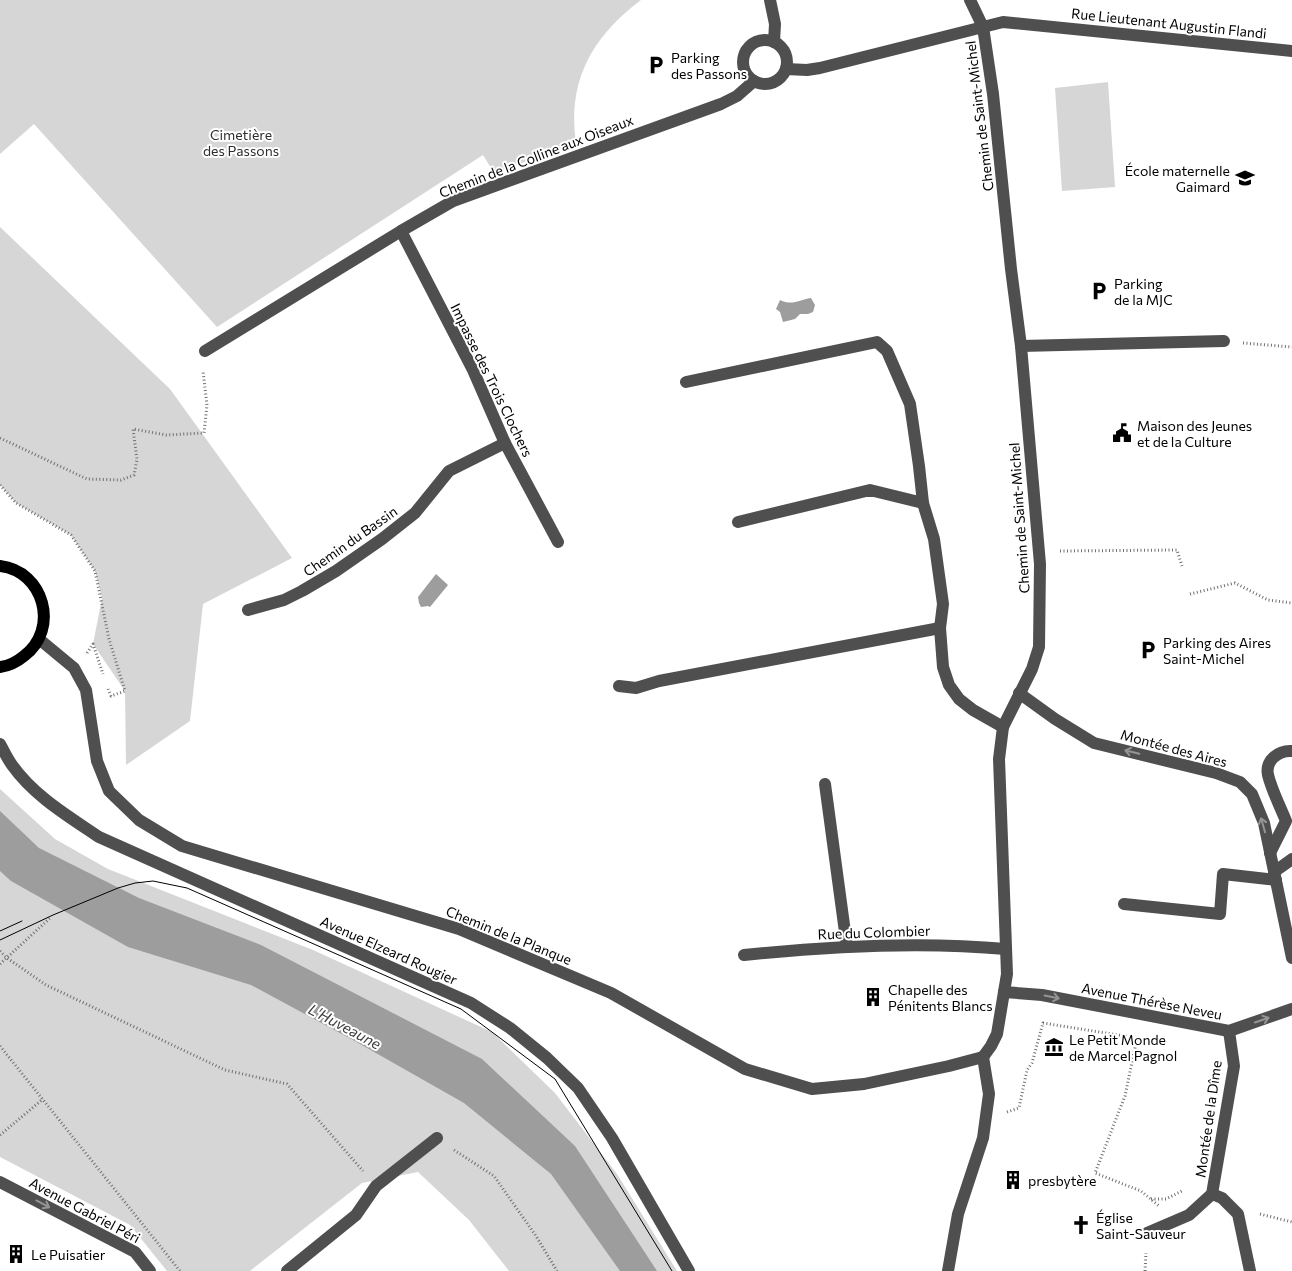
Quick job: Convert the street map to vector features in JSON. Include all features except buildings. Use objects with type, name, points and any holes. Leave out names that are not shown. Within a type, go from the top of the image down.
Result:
[{"type":"main road","points":[[0,566],[8,567],[24,575],[36,588],[43,604],[44,622],[39,639],[30,652],[18,661],[0,667]]},
{"type":"street","points":[[770,0],[775,24],[774,42]]},
{"type":"street","name":"Chemin de Saint-Michel","points":[[970,0],[983,27],[993,94],[1021,346],[1040,564],[1039,647],[1032,669],[1003,727],[999,759],[1007,974],[997,1034],[992,1046],[983,1057]]},
{"type":"street","name":"Rue Lieutenant Augustin Flandi","points":[[983,27],[1004,22],[1292,51]]},
{"type":"street","points":[[786,69],[807,70],[820,68],[983,27]]},
{"type":"street","points":[[762,40],[774,42],[782,48],[785,54],[787,61],[786,69],[783,75],[771,83],[764,84],[754,81],[746,73],[743,66],[745,52],[755,42],[762,40]]},
{"type":"street","name":"Chemin de la Colline aux Oiseaux","points":[[205,351],[452,201],[721,104],[737,96],[754,81]]},
{"type":"street","name":"Impasse des Trois Clochers","points":[[401,231],[472,370],[505,443],[558,542]]},
{"type":"street","points":[[686,382],[877,342],[887,351],[910,404],[923,503],[934,539],[943,604],[940,628],[943,667],[949,685],[958,699],[1003,727]]},
{"type":"street","points":[[1021,346],[1224,342]]},
{"type":"street","name":"Chemin du Bassin","points":[[248,610],[284,600],[336,571],[416,513],[449,471],[505,443]]},
{"type":"street","points":[[738,522],[870,490],[923,503]]},
{"type":"street","points":[[619,686],[636,688],[668,679],[940,628]]},
{"type":"street","name":"Chemin de la Planque","points":[[39,639],[74,668],[86,690],[97,761],[109,791],[139,820],[182,846],[459,929],[611,992],[745,1069],[812,1089],[864,1084],[983,1057]]},
{"type":"street","name":"Montée des Aires","points":[[1019,694],[1094,743],[1216,773],[1240,782],[1252,794],[1264,823],[1292,958]]},
{"type":"street","name":"Avenue Elzeard Rougier","points":[[0,744],[12,765],[33,789],[64,814],[99,837],[471,1003],[510,1028],[547,1058],[578,1088],[612,1138],[689,1271]]},
{"type":"street","points":[[1270,853],[1286,821],[1268,774],[1269,762],[1276,754],[1286,750],[1292,751]]},
{"type":"street","points":[[825,784],[847,947]]},
{"type":"street","points":[[1124,904],[1220,914],[1223,874],[1275,876],[1292,859]]},
{"type":"street","name":"Rue du Colombier","points":[[744,955],[847,947],[942,945],[1006,949]]},
{"type":"street","name":"Avenue Thérèse Neveu","points":[[1004,992],[1042,995],[1229,1031],[1292,1009]]},
{"type":"street","name":"Montée de la Dîme","points":[[1147,1233],[1189,1215],[1212,1194],[1234,1066],[1229,1031]]},
{"type":"street","points":[[948,1271],[958,1214],[983,1138],[989,1094],[983,1057]]},
{"type":"street","points":[[287,1271],[356,1215],[376,1186],[437,1138]]},
{"type":"street","name":"Avenue Gabriel Péri","points":[[0,1182],[134,1252],[150,1271]]},
{"type":"street","points":[[1212,1194],[1222,1198],[1238,1214],[1250,1271]]},
{"type":"path","points":[[1224,342],[1292,347]]},
{"type":"path","points":[[0,438],[87,479],[121,480],[134,475],[137,460],[133,429],[166,435],[204,433],[207,405],[203,375],[205,351]]},
{"type":"path","points":[[0,485],[16,503],[71,535],[95,571],[109,639],[125,691],[111,696],[108,687]]},
{"type":"path","points":[[1040,564],[1062,550],[1177,550],[1182,566]]},
{"type":"path","points":[[1190,594],[1235,584],[1268,600],[1292,603]]},
{"type":"path","points":[[74,668],[92,644],[105,679]]},
{"type":"path","points":[[0,964],[50,918]]},
{"type":"path","points":[[0,951],[46,985],[224,1070],[287,1084],[376,1186]]},
{"type":"path","points":[[986,1118],[1019,1108],[1027,1070],[1032,1063],[1043,1023],[1138,1038],[1125,1096],[1095,1173],[1140,1191],[1177,1220]]},
{"type":"path","points":[[0,1046],[180,1271]]},
{"type":"path","points":[[0,1135],[43,1099]]},
{"type":"path","points":[[437,1138],[494,1176],[536,1236],[557,1271]]},
{"type":"path","points":[[1150,1199],[1166,1199],[1188,1187]]},
{"type":"path","points":[[1232,1208],[1292,1222]]},
{"type":"green space","name":"Cimetière des Passons","points":[[0,0],[641,0],[609,29],[587,62],[575,100],[576,143],[494,173],[483,155],[217,327],[34,124],[0,154]]},
{"type":"green space","points":[[1108,82],[1115,187],[1062,191],[1055,88]]},
{"type":"green space","points":[[0,227],[170,389],[292,558],[203,604],[190,721],[126,765],[125,691],[93,644],[102,598],[95,571],[71,535],[16,503],[0,485]]},
{"type":"green space","points":[[0,789],[55,839],[108,869],[313,950],[492,1032],[555,1093],[617,1174],[677,1271],[509,1271],[469,1220],[418,1172],[362,1183],[250,1271],[167,1271],[130,1225],[0,1157]]},
{"type":"water","points":[[811,298],[815,305],[813,312],[800,314],[795,319],[783,322],[780,312],[776,309],[780,300],[792,303]]},
{"type":"water","points":[[436,574],[448,585],[430,607],[421,607],[418,597]]},
{"type":"water","name":"L'Huveaune","points":[[0,811],[39,848],[139,898],[261,945],[482,1059],[575,1146],[657,1271],[620,1271],[551,1174],[464,1103],[251,985],[128,947],[11,881],[0,871]]},
{"type":"tram line","points":[[0,940],[53,915],[118,888],[135,883],[153,881],[187,888],[461,1009],[555,1079],[672,1271]]},
{"type":"tram line","points":[[0,931],[22,921]]},
{"type":"place","name":"Parking des Passons","points":[[656,65]]},
{"type":"place","name":"École maternelle Gaimard","points":[[1245,178]]},
{"type":"place","name":"Parking de la MJC","points":[[1099,291]]},
{"type":"place","name":"Maison des Jeunes et de la Culture","points":[[1122,433]]},
{"type":"place","name":"Parking des Aires Saint-Michel","points":[[1148,650]]},
{"type":"place","name":"Chapelle des Pénitents Blancs","points":[[873,997]]},
{"type":"place","name":"Le Petit Monde de Marcel Pagnol","points":[[1054,1047]]},
{"type":"place","name":"presbytère","points":[[1013,1180]]},
{"type":"place","name":"Église Saint-Sauveur","points":[[1081,1225]]},
{"type":"place","name":"Le Puisatier","points":[[16,1254]]}]
